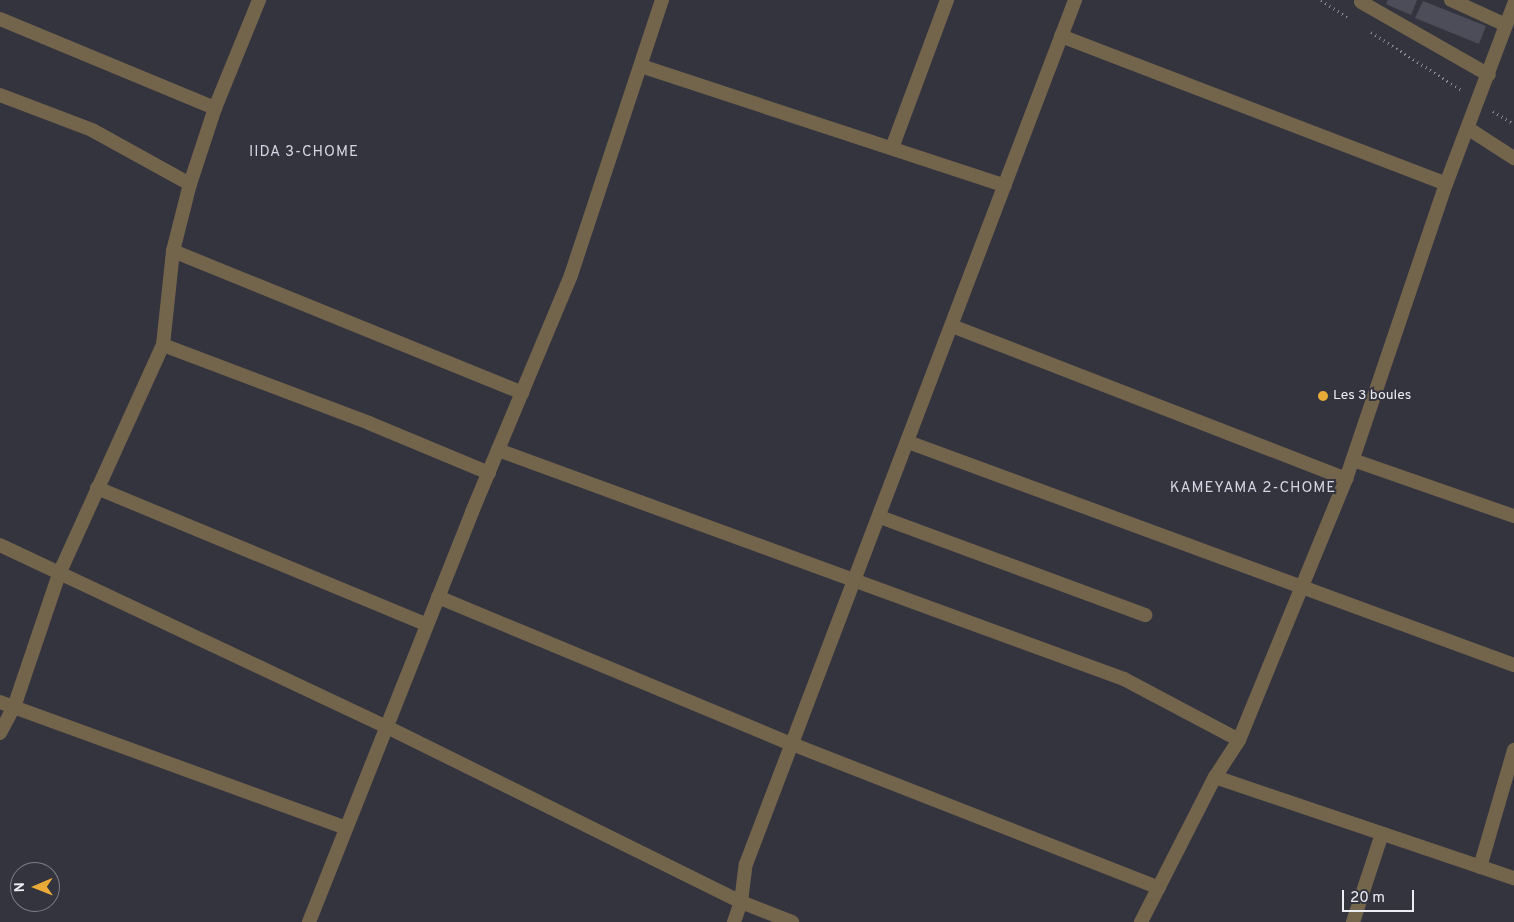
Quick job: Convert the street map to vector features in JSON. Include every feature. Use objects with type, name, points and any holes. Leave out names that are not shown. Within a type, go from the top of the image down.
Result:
[{"type":"street","points":[[0,733],[14,707],[59,574],[163,345],[173,251],[190,184],[215,108],[259,0]]},
{"type":"street","points":[[309,922],[388,728],[438,597],[572,275],[662,0]]},
{"type":"street","points":[[892,148],[948,0]]},
{"type":"street","points":[[734,922],[741,902],[746,864],[880,517],[1075,0]]},
{"type":"street","points":[[1451,0],[1506,25]]},
{"type":"street","points":[[1361,2],[1489,75]]},
{"type":"street","points":[[1145,921],[1158,888],[1215,777],[1240,740],[1346,479],[1446,184],[1480,102],[1514,4]]},
{"type":"street","points":[[0,19],[215,108]]},
{"type":"street","points":[[1061,36],[1446,184]]},
{"type":"street","points":[[641,66],[1005,186]]},
{"type":"street","points":[[0,95],[92,130],[190,184]]},
{"type":"street","points":[[1469,129],[1514,158]]},
{"type":"street","points":[[173,251],[522,393]]},
{"type":"street","points":[[952,326],[1346,479]]},
{"type":"street","points":[[163,345],[368,423],[489,473]]},
{"type":"street","points":[[908,442],[1514,665]]},
{"type":"street","points":[[498,450],[1124,679],[1240,740]]},
{"type":"street","points":[[1353,460],[1514,516]]},
{"type":"street","points":[[97,488],[427,625]]},
{"type":"street","points":[[880,517],[1144,615]]},
{"type":"street","points":[[0,545],[388,728],[741,902],[792,922]]},
{"type":"street","points":[[438,597],[792,744],[1158,888]]},
{"type":"street","points":[[0,702],[346,828]]},
{"type":"street","points":[[1480,867],[1514,750]]},
{"type":"street","points":[[1215,777],[1514,878]]},
{"type":"street","points":[[1353,922],[1382,834]]},
{"type":"path","points":[[1321,0],[1355,22]]},
{"type":"path","points":[[1363,27],[1514,124]]},
{"type":"building","points":[[1388,0],[1417,0],[1411,15],[1386,4]]},
{"type":"building","points":[[1423,1],[1486,26],[1479,44],[1415,18]]},
{"type":"place","name":"Les 3 boules","points":[[1323,396]]},
{"type":"district","name":"IIDA 3-CHOME","points":[[304,153]]},
{"type":"district","name":"KAMEYAMA 2-CHOME","points":[[1253,489]]}]
